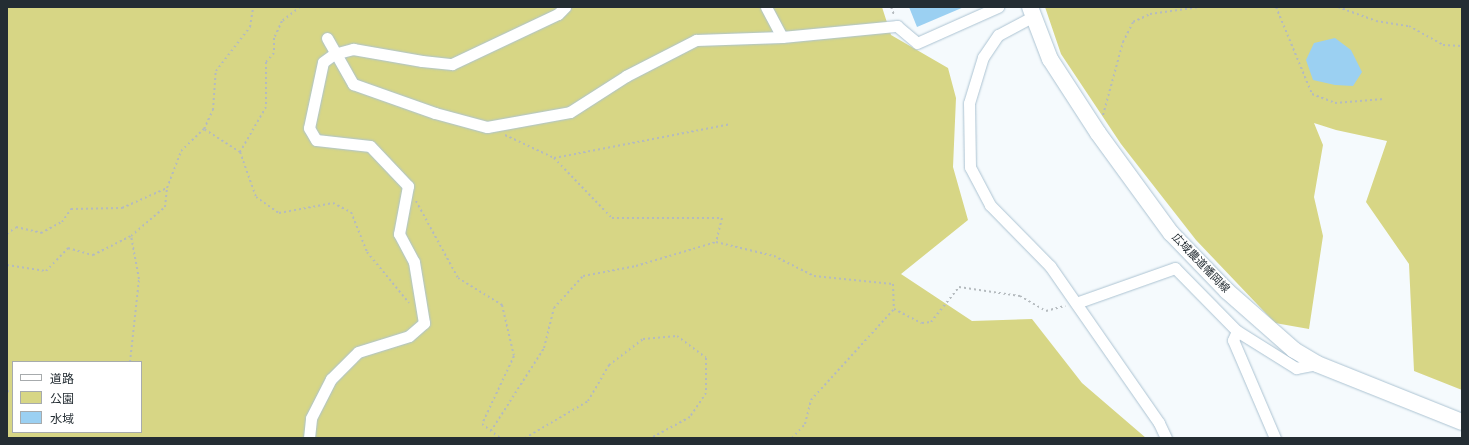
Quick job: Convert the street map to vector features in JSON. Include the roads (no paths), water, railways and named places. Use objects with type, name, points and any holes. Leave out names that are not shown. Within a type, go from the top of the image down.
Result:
[{"type":"street","points":[[309,438],[311,418],[331,379],[358,352],[409,336],[424,323],[414,262],[399,234],[408,186],[370,146],[316,140],[309,128],[323,62],[334,54],[353,49],[452,64],[558,14],[565,7]]},
{"type":"street","points":[[766,7],[782,37]]},
{"type":"street","points":[[327,38],[334,54],[353,84],[435,113],[487,127],[570,112],[626,76],[696,40],[782,37],[897,26],[918,43],[998,7]]},
{"type":"street","points":[[1031,12],[998,35],[983,57],[969,103],[970,166],[990,205],[1050,266],[1159,423],[1166,438]]},
{"type":"street","name":"広域農道幡岡線","points":[[1031,12],[1050,59],[1098,133],[1171,233],[1227,291],[1283,340],[1318,364],[1462,422]]},
{"type":"street","points":[[1076,303],[1176,268],[1237,330],[1296,368],[1318,364]]},
{"type":"street","points":[[1237,330],[1233,340],[1275,438]]},
{"type":"water","points":[[909,7],[964,7],[917,27]]},
{"type":"water","points":[[1335,38],[1351,50],[1362,72],[1353,86],[1335,85],[1313,80],[1306,60],[1314,43]]}]
